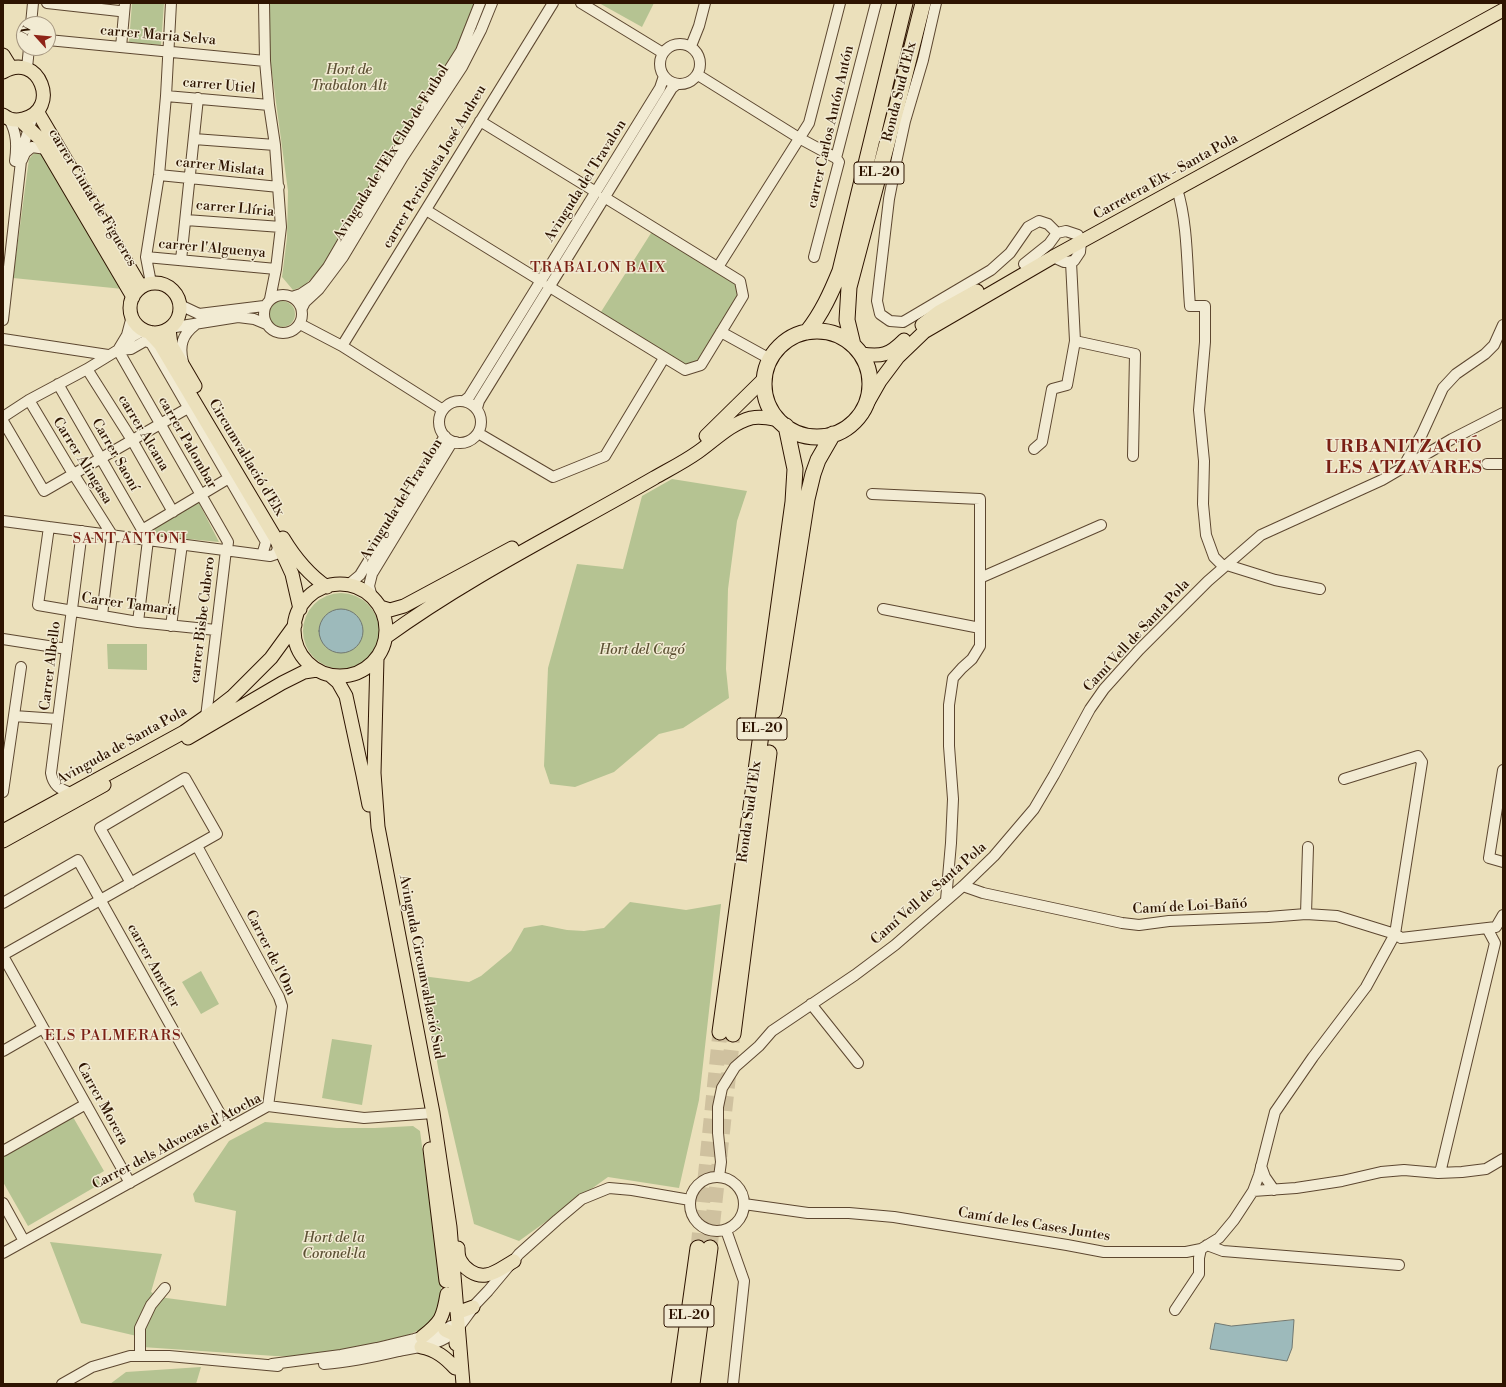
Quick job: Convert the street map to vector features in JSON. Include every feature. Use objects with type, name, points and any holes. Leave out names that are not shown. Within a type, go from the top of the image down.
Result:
[{"type":"highway","name":"Ronda Sud d'Elx","points":[[807,332],[818,318],[829,299],[840,271],[905,3]]},
{"type":"highway","name":"Ronda Sud d'Elx","points":[[857,350],[847,320],[849,287],[923,3]]},
{"type":"highway","name":"EL-20","points":[[824,331],[839,335],[857,350],[867,366],[870,378],[870,390],[868,402],[864,409],[847,427],[833,434],[812,436],[801,434],[782,423],[770,408],[765,394],[764,379],[770,359],[779,346],[792,337],[807,332],[824,331]]},
{"type":"highway","name":"Ronda Sud d'Elx","points":[[782,423],[795,469],[793,502],[726,1033],[807,499],[818,460],[833,434]]},
{"type":"highway","name":"EL-20","points":[[679,1384],[704,1248],[692,1384]]},
{"type":"main road","name":"Carretera Elx - Santa Pola","points":[[868,402],[880,381],[898,357],[924,332],[1053,257],[1092,229],[1314,108],[1501,3]]},
{"type":"main road","name":"Carretera Elx - Santa Pola","points":[[857,350],[874,356],[884,355],[893,351],[916,329],[939,312],[1024,264],[1177,189],[1503,10]]},
{"type":"main road","points":[[3,55],[7,70],[27,68],[41,80],[44,88],[44,99],[36,112],[30,117],[15,120]]},
{"type":"main road","name":"carrer Ciutat de Figueres","points":[[36,112],[142,289]]},
{"type":"main road","name":"carrer Ciutat de Figueres","points":[[15,120],[40,139],[142,289]]},
{"type":"main road","points":[[161,284],[171,289],[176,295],[180,305],[177,319],[169,328],[158,332],[147,331],[138,326],[132,316],[130,308],[142,289],[161,284]]},
{"type":"main road","name":"Circumval·lació d'Elx","points":[[169,328],[171,345],[288,546],[308,573],[327,587]]},
{"type":"main road","name":"Circumval·lació d'Elx","points":[[147,331],[160,344],[276,539],[292,574],[300,609]]},
{"type":"main road","points":[[376,602],[385,622],[386,638],[377,658],[368,667],[356,674],[343,676],[330,675],[317,670],[307,662],[299,651],[295,638],[295,625],[300,609],[307,599],[316,592],[327,587],[348,585],[361,589],[376,602],[390,610],[404,606],[667,462],[709,434],[764,379]]},
{"type":"main road","points":[[386,638],[442,600],[505,561],[698,452],[728,429],[751,418],[763,416],[782,423]]},
{"type":"main road","name":"Avinguda de Santa Pola","points":[[3,831],[184,732],[206,717],[232,697],[271,658],[295,625]]},
{"type":"main road","points":[[375,827],[374,773],[377,658]]},
{"type":"main road","name":"Avinguda de Santa Pola","points":[[3,842],[282,684],[304,672],[317,670]]},
{"type":"main road","points":[[330,675],[338,682],[346,696],[375,827]]},
{"type":"main road","name":"Avinguda Circumval·lació Sud","points":[[375,827],[384,900],[448,1211],[450,1227],[456,1384]]},
{"type":"main road","name":"Avinguda Circumval·lació Sud","points":[[429,1113],[447,1294],[463,1384]]},
{"type":"main road","points":[[448,1211],[456,1231],[459,1259],[466,1268],[475,1274],[485,1275],[514,1261]]},
{"type":"main road","points":[[443,1255],[447,1259],[453,1304],[453,1324],[456,1335],[460,1384]]},
{"type":"main road","points":[[447,1294],[440,1320],[421,1342],[441,1354],[455,1368]]},
{"type":"main road","points":[[453,1324],[462,1311],[473,1307]]},
{"type":"street","points":[[32,16],[33,3]]},
{"type":"street","points":[[47,3],[122,7],[121,47]]},
{"type":"street","points":[[142,289],[159,175],[166,96],[171,3]]},
{"type":"street","points":[[264,3],[265,61],[269,105],[275,145],[281,227],[276,269],[263,315],[266,324],[271,330],[279,333],[287,333],[294,330],[300,324],[302,308],[298,302],[288,295],[279,283],[276,269]]},
{"type":"street","name":"Avinguda de l'Elx Club de Futbol","points":[[288,295],[301,294],[313,286],[328,267],[370,195],[462,51],[480,3]]},
{"type":"street","name":"Avinguda de l'Elx Club de Futbol","points":[[302,308],[305,302],[319,289],[343,257],[403,157],[462,67],[481,30],[492,3]]},
{"type":"street","name":"carrer Periodista José Andreu","points":[[342,346],[553,3]]},
{"type":"street","points":[[580,3],[663,53]]},
{"type":"street","points":[[691,46],[699,26],[705,3]]},
{"type":"street","points":[[718,267],[809,123],[840,3]]},
{"type":"street","name":"carrer Carlos Antón Antón","points":[[814,257],[839,162],[836,158],[876,3]]},
{"type":"street","points":[[936,3],[923,60],[905,122],[889,199],[877,301],[880,314],[890,321],[903,322],[936,303],[991,270],[1010,253],[1028,227],[1039,221],[1048,224],[1057,233]]},
{"type":"street","name":"carrer Maria Selva","points":[[56,41],[265,61]]},
{"type":"street","points":[[682,44],[691,46],[697,52],[700,59],[701,67],[698,75],[688,83],[677,84],[668,80],[664,76],[660,64],[663,53],[673,45],[682,44]]},
{"type":"street","points":[[27,68],[28,56]]},
{"type":"street","points":[[698,75],[799,138],[836,158]]},
{"type":"street","name":"Avinguda del Travalon","points":[[477,408],[479,401],[545,284],[600,194],[660,88],[664,76]]},
{"type":"street","name":"Avinguda del Travalon","points":[[600,194],[672,88],[677,84]]},
{"type":"street","name":"carrer Utiel","points":[[166,96],[269,105]]},
{"type":"street","points":[[181,260],[191,178],[198,98]]},
{"type":"street","points":[[3,320],[23,147],[15,120]]},
{"type":"street","points":[[3,264],[16,151],[16,138],[13,126],[15,120]]},
{"type":"street","points":[[426,210],[685,370],[701,365],[743,296],[740,281],[480,121]]},
{"type":"street","points":[[194,139],[275,145]]},
{"type":"street","points":[[21,161],[25,153],[32,147],[46,149]]},
{"type":"street","name":"carrer Mislata","points":[[159,175],[279,187]]},
{"type":"street","points":[[1177,189],[1181,200],[1184,223],[1190,306],[1204,306],[1205,312],[1205,342],[1199,410],[1204,461],[1203,504],[1206,535],[1214,557],[1225,566],[1275,580],[1320,589]]},
{"type":"street","name":"carrer Llíria","points":[[186,220],[281,227]]},
{"type":"street","points":[[1024,264],[1049,244],[1057,233],[1066,231],[1079,238],[1081,249],[1079,256],[1072,262],[1064,262],[1053,257]]},
{"type":"street","name":"carrer l'Alguenya","points":[[146,257],[276,269]]},
{"type":"street","points":[[1034,449],[1042,442],[1052,389],[1067,385],[1075,341],[1072,262]]},
{"type":"street","name":"Avinguda del Travalon","points":[[464,401],[470,397],[545,284]]},
{"type":"street","points":[[180,305],[199,314],[214,314],[267,302],[276,295],[288,295]]},
{"type":"street","points":[[116,350],[127,335],[132,316]]},
{"type":"street","points":[[169,328],[238,317],[254,319],[266,324]]},
{"type":"street","points":[[300,324],[342,346],[443,410]]},
{"type":"street","points":[[185,368],[180,345],[195,325]]},
{"type":"street","name":"Camí Vell de Santa Pola","points":[[719,1176],[721,1162],[718,1133],[718,1107],[722,1088],[735,1067],[759,1046],[772,1031],[855,975],[895,945],[963,886],[994,856],[1034,809],[1090,709],[1104,689],[1172,616],[1225,566],[1261,535],[1382,480],[1403,467],[1422,434],[1443,388],[1456,374],[1486,354],[1494,345],[1503,325]]},
{"type":"street","points":[[3,417],[29,400],[87,369],[116,350],[133,336],[147,331]]},
{"type":"street","points":[[721,332],[770,359]]},
{"type":"street","points":[[3,339],[116,350],[131,349],[145,341],[151,343],[266,542],[262,555]]},
{"type":"street","points":[[1075,341],[1135,354],[1133,456]]},
{"type":"street","name":"carrer Palombar","points":[[116,350],[228,542],[226,550]]},
{"type":"street","points":[[478,432],[553,477],[605,456],[664,358]]},
{"type":"street","name":"carrer Alcana","points":[[87,369],[132,440],[173,512]]},
{"type":"street","name":"Carrer Saoní","points":[[58,384],[148,540]]},
{"type":"street","name":"Carrer Alingasa","points":[[29,400],[71,471],[112,535]]},
{"type":"street","points":[[464,401],[477,408],[481,421],[478,432],[474,438],[466,442],[456,442],[449,440],[445,436],[440,427],[439,421],[443,410],[447,405],[453,402],[464,401]]},
{"type":"street","points":[[3,421],[44,491],[71,471],[101,458],[188,408]]},
{"type":"street","points":[[1403,467],[1452,439],[1503,413]]},
{"type":"street","name":"Avinguda del Travalon","points":[[348,585],[360,575],[445,436]]},
{"type":"street","name":"Avinguda del Travalon","points":[[376,602],[369,586],[372,574],[451,444],[456,442]]},
{"type":"street","points":[[1487,464],[1503,464]]},
{"type":"street","points":[[142,530],[229,478]]},
{"type":"street","points":[[872,494],[980,499],[980,646],[972,659],[953,678],[949,705],[949,746],[953,799],[946,900]]},
{"type":"street","points":[[3,520],[270,556],[276,554],[278,547],[276,539]]},
{"type":"street","points":[[980,578],[1101,525]]},
{"type":"street","name":"Carrer Tamarit","points":[[49,527],[38,605],[138,622],[216,630]]},
{"type":"street","name":"Carrer Albello","points":[[71,793],[57,787],[52,780],[51,773],[82,531]]},
{"type":"street","points":[[102,615],[112,535]]},
{"type":"street","points":[[138,622],[148,540]]},
{"type":"street","points":[[170,626],[182,544]]},
{"type":"street","name":"carrer Bisbe Cubero","points":[[206,717],[226,550]]},
{"type":"street","points":[[883,609],[980,628]]},
{"type":"street","points":[[3,639],[67,649]]},
{"type":"street","points":[[3,792],[22,667]]},
{"type":"street","points":[[14,716],[58,719]]},
{"type":"street","name":"Camí de les Cases Juntes","points":[[744,1204],[808,1213],[849,1213],[894,1217],[1104,1252],[1186,1252],[1204,1247],[1219,1238],[1253,1191],[1275,1112],[1313,1057],[1366,987],[1395,934],[1422,762],[1418,756],[1344,778]]},
{"type":"street","points":[[1503,770],[1489,858],[1503,862]]},
{"type":"street","points":[[3,955],[197,846],[217,834],[185,778],[100,828],[131,883]]},
{"type":"street","name":"Carrer de l'Om","points":[[197,846],[279,996],[282,1006],[268,1106]]},
{"type":"street","points":[[1306,914],[1308,847]]},
{"type":"street","name":"carrer Ametler","points":[[3,903],[78,860],[228,1128]]},
{"type":"street","name":"Camí de Loi-Bañó","points":[[963,886],[983,893],[1122,923],[1139,925],[1176,921],[1306,914],[1337,916],[1395,934],[1401,938],[1487,928]]},
{"type":"street","points":[[1440,1173],[1495,942],[1487,928],[1496,927],[1503,915]]},
{"type":"street","name":"Carrer Morera","points":[[3,955],[130,1182]]},
{"type":"street","points":[[811,1004],[858,1063]]},
{"type":"street","points":[[3,1051],[43,1028]]},
{"type":"street","points":[[3,1151],[86,1104]]},
{"type":"street","name":"Carrer dels Advocats d'Atocha","points":[[3,1253],[268,1106],[364,1118],[429,1113]]},
{"type":"street","points":[[1253,1191],[1303,1187],[1404,1170],[1440,1173],[1486,1169],[1503,1158]]},
{"type":"street","points":[[1261,1166],[1265,1177],[1274,1190]]},
{"type":"street","points":[[719,1176],[727,1178],[737,1185],[743,1196],[744,1204],[740,1220],[734,1226],[717,1232],[708,1230],[700,1225],[694,1218],[690,1210],[690,1200],[692,1192],[703,1180],[719,1176]]},
{"type":"street","points":[[473,1307],[514,1261],[556,1220],[582,1199],[609,1188],[632,1190],[690,1200]]},
{"type":"street","points":[[3,1204],[24,1241]]},
{"type":"street","points":[[726,1230],[744,1281],[733,1384]]},
{"type":"street","points":[[1175,1310],[1199,1274],[1199,1258],[1204,1247],[1223,1251],[1399,1265]]},
{"type":"street","points":[[140,1356],[140,1328],[152,1305],[165,1288]]},
{"type":"street","points":[[62,1384],[92,1367],[130,1356],[169,1356],[293,1367],[346,1362],[421,1342],[441,1340],[453,1324]]},
{"type":"green space","points":[[132,3],[164,3],[161,45],[129,42]]},
{"type":"green space","name":"Hort de Trabalon Alt","points":[[270,3],[474,3],[458,50],[326,263],[304,286],[293,290],[282,277],[287,238],[288,191],[270,58]]},
{"type":"green space","points":[[599,3],[654,3],[642,27]]},
{"type":"green space","points":[[36,151],[44,155],[123,289],[13,278],[29,159]]},
{"type":"green space","points":[[653,230],[735,281],[738,292],[737,297],[695,363],[683,365],[599,315]]},
{"type":"green space","points":[[282,301],[291,305],[295,314],[291,323],[282,327],[273,323],[269,314],[273,305]]},
{"type":"green space","name":"Hort del Cagó","points":[[672,479],[747,491],[737,521],[728,589],[726,669],[729,698],[683,728],[659,734],[614,772],[575,787],[550,784],[544,766],[548,668],[577,564],[623,569],[642,496]]},
{"type":"green space","points":[[198,501],[219,542],[158,536],[153,527]]},
{"type":"green space","points":[[341,593],[355,596],[368,604],[376,617],[379,631],[376,645],[368,658],[355,666],[341,669],[327,666],[314,658],[306,645],[303,631],[306,617],[314,604],[327,596]]},
{"type":"green space","points":[[107,644],[147,644],[147,670],[108,669]]},
{"type":"green space","points":[[630,902],[686,910],[721,904],[699,1100],[679,1188],[608,1177],[519,1241],[474,1224],[439,1073],[422,976],[469,982],[481,976],[511,951],[524,928],[542,925],[567,930],[584,931],[604,928]]},
{"type":"green space","points":[[201,971],[219,1004],[201,1014],[182,982]]},
{"type":"green space","points":[[332,1039],[372,1045],[362,1105],[322,1098]]},
{"type":"green space","points":[[73,1117],[104,1171],[96,1176],[100,1184],[28,1226],[3,1182],[3,1157]]},
{"type":"green space","name":"Hort de la Coronel·la","points":[[265,1122],[337,1128],[413,1126],[420,1131],[442,1294],[436,1317],[426,1327],[408,1335],[331,1353],[299,1357],[142,1347],[141,1337],[81,1323],[50,1242],[162,1254],[151,1292],[159,1297],[226,1306],[236,1211],[195,1202],[193,1194],[229,1141]]},
{"type":"green space","points":[[201,1367],[196,1384],[110,1384],[126,1372]]},
{"type":"water","points":[[341,609],[353,613],[359,619],[363,631],[359,643],[353,649],[341,653],[329,649],[323,643],[319,631],[323,619],[329,613]]},
{"type":"water","points":[[1294,1320],[1292,1348],[1287,1361],[1210,1349],[1215,1323],[1231,1326]]},
{"type":"tunnel","points":[[698,1248],[720,1032]]},
{"type":"tunnel","points":[[710,1248],[733,1034]]},
{"type":"district","name":"TRABALON BAIX","points":[[598,268]]},
{"type":"district","name":"URBANITZACIÓ LES ATZAVARES","points":[[1404,458]]},
{"type":"district","name":"SANT ANTONI","points":[[130,539]]},
{"type":"district","name":"ELS PALMERARS","points":[[113,1036]]}]
